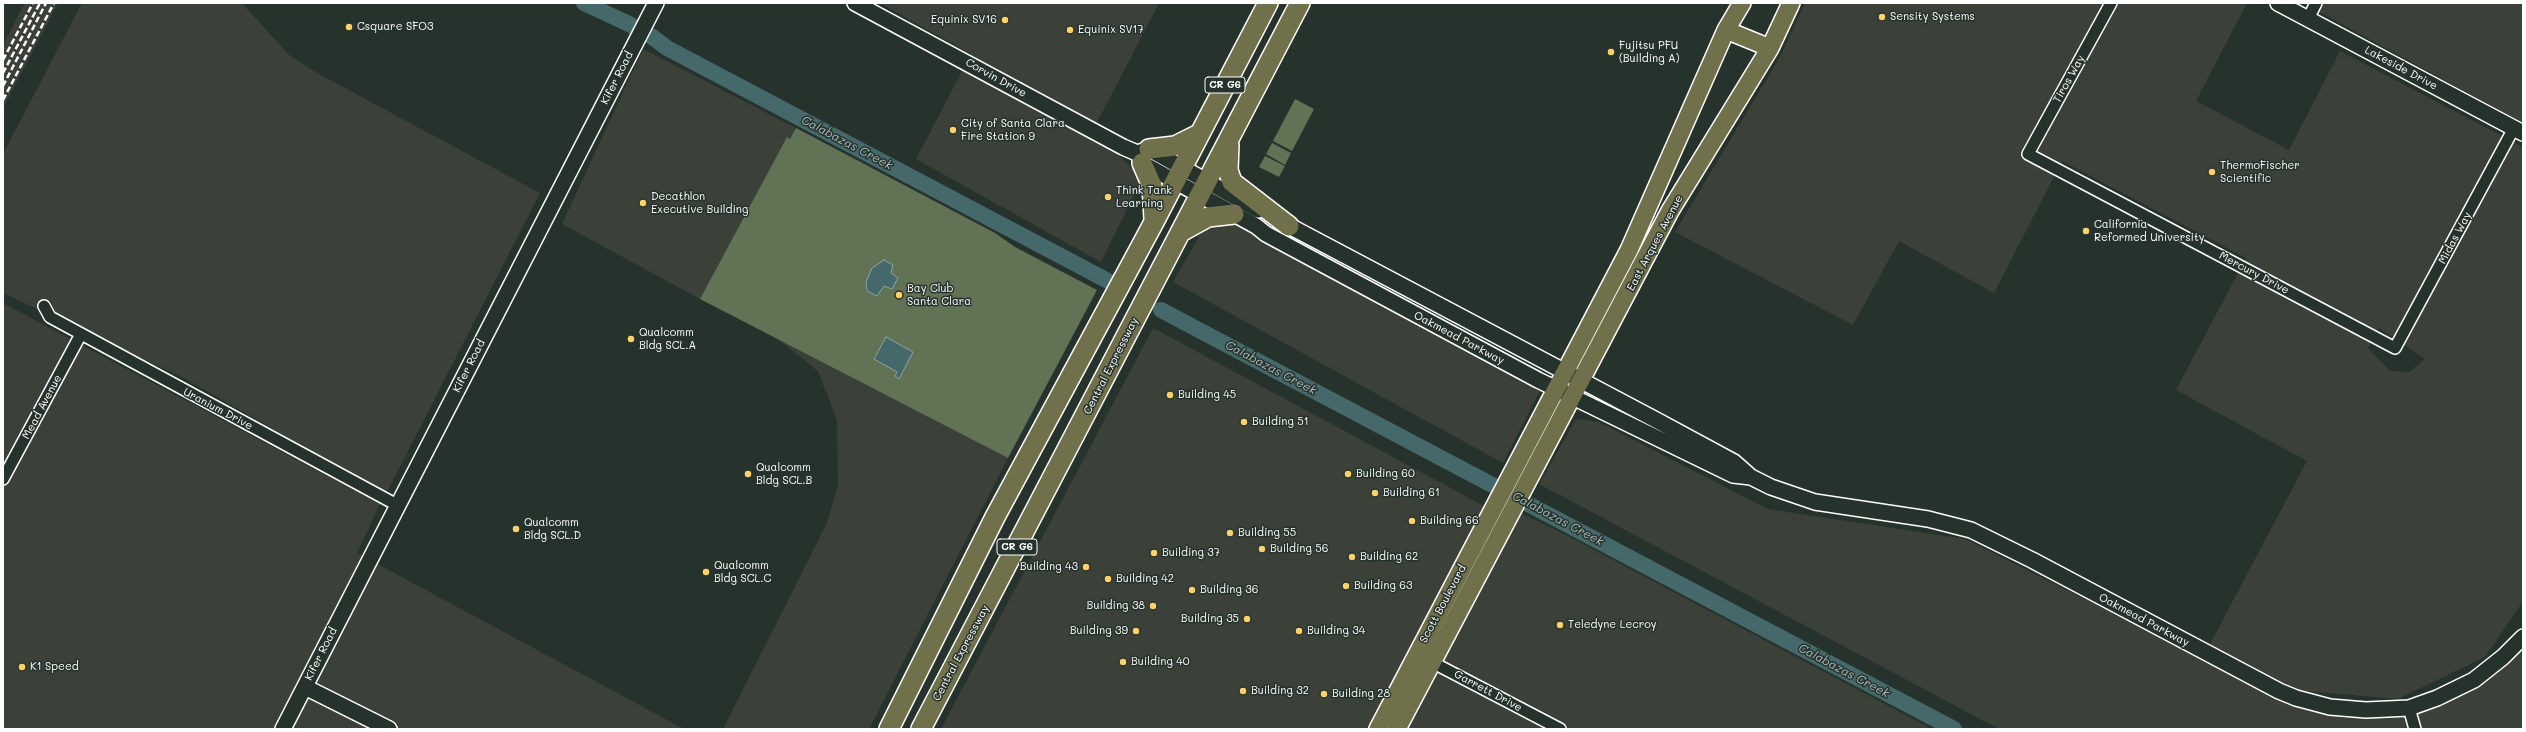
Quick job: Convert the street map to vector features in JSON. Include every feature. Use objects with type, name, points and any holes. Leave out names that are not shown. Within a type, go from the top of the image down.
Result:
[{"type":"highway","name":"CR G6","points":[[889,729],[1002,503],[1154,222],[1268,3]]},
{"type":"highway","name":"Central Expressway","points":[[921,729],[1300,3]]},
{"type":"highway","points":[[1154,222],[1152,186],[1143,155],[1175,146],[1199,134]]},
{"type":"highway","points":[[1229,139],[1228,170],[1232,182],[1289,226]]},
{"type":"highway","points":[[1181,232],[1208,217],[1234,214]]},
{"type":"highway","points":[[880,729],[900,692],[915,676]]},
{"type":"main road","name":"Kifer Road","points":[[283,729],[656,3]]},
{"type":"main road","name":"Corvin Drive","points":[[855,3],[1178,174]]},
{"type":"main road","name":"East Arques Avenue","points":[[1517,483],[1556,389],[1629,250],[1726,30],[1742,3]]},
{"type":"main road","name":"East Arques Avenue","points":[[1517,483],[1581,382],[1670,211],[1770,48],[1791,3]]},
{"type":"main road","name":"Lakeside Drive","points":[[2278,3],[2518,131]]},
{"type":"main road","points":[[1726,30],[1770,48]]},
{"type":"main road","name":"Oakmead Parkway","points":[[1178,174],[1203,189],[1289,226],[1734,462],[1751,478]]},
{"type":"main road","name":"Oakmead Parkway","points":[[1203,189],[1234,214],[1256,226],[1266,234],[1556,389],[1732,475],[1751,478],[1781,491],[1815,502],[1922,518],[1971,530],[2293,697],[2330,707],[2366,710],[2409,708],[2437,698],[2474,680],[2503,657],[2523,637]]},
{"type":"main road","name":"Scott Boulevard","points":[[1378,729],[1417,654],[1517,483]]},
{"type":"main road","name":"Scott Boulevard","points":[[1397,729],[1433,662],[1506,503]]},
{"type":"main road","points":[[305,687],[389,729]]},
{"type":"street","name":"Tiros Way","points":[[2028,154],[2111,3]]},
{"type":"street","points":[[2308,19],[2316,3]]},
{"type":"street","name":"Midas Way","points":[[2395,348],[2518,131]]},
{"type":"street","name":"Mercury Drive","points":[[2028,154],[2395,348]]},
{"type":"street","name":"Uranium Drive","points":[[44,306],[50,317],[397,505]]},
{"type":"street","name":"Mead Avenue","points":[[3,479],[81,334]]},
{"type":"street","name":"Garrett Drive","points":[[1417,654],[1560,729]]},
{"type":"street","points":[[2409,708],[2415,729]]},
{"type":"shaded area","points":[[25,3],[58,3],[3,108],[3,45]]},
{"type":"shaded area","points":[[82,3],[242,3],[289,55],[317,73],[540,193],[386,494],[184,378],[3,293],[3,154]]},
{"type":"shaded area","points":[[880,3],[1159,3],[1089,138],[1118,154],[1142,179],[1101,262],[916,159],[971,54]]},
{"type":"shaded area","points":[[1805,3],[2247,3],[2196,101],[2289,150],[2340,51],[2523,147],[2523,601],[2485,657],[2398,699],[2295,690],[2209,646],[2307,461],[2176,390],[2246,258],[2062,161],[1994,293],[1899,241],[1853,325],[1675,232],[1780,57]],"holes":[[[2379,328],[2425,359],[2410,372],[2390,371],[2368,348]]]},
{"type":"shaded area","points":[[2303,3],[2523,3],[2523,123]]},
{"type":"shaded area","points":[[643,49],[796,128],[790,139],[787,138],[700,299],[562,224]]},
{"type":"shaded area","points":[[1213,212],[1541,389],[1503,463],[1173,282]]},
{"type":"shaded area","points":[[3,303],[380,504],[357,553],[684,729],[3,729]]},
{"type":"shaded area","points":[[1153,328],[1484,506],[1367,729],[941,729]]},
{"type":"shaded area","points":[[773,335],[1008,458],[869,729],[723,729],[826,525],[838,486],[837,420],[818,371]]},
{"type":"shaded area","points":[[1576,419],[1599,422],[1768,509],[1965,539],[2306,710],[2414,713],[2484,682],[2523,636],[2523,729],[1999,729],[1539,484]]},
{"type":"shaded area","points":[[1519,512],[1568,536],[1932,729],[1406,729]]},
{"type":"green space","points":[[1295,99],[1314,109],[1292,151],[1273,141]]},
{"type":"green space","name":"Bay Club Santa Clara","points":[[796,128],[995,233],[1015,247],[1097,290],[1008,458],[700,299],[787,137],[790,139]]},
{"type":"green space","points":[[1272,143],[1291,153],[1285,165],[1266,154]]},
{"type":"green space","points":[[1265,156],[1285,166],[1279,177],[1259,167]]},
{"type":"water","points":[[884,260],[893,265],[891,273],[898,278],[892,289],[884,286],[877,296],[867,291],[866,282],[872,268]]},
{"type":"water","points":[[886,337],[913,352],[899,379],[895,376],[897,372],[874,359]]},
{"type":"waterway","name":"Calabazas Creek","points":[[584,3],[629,24],[651,36],[667,48],[1110,282]]},
{"type":"waterway","name":"Calabazas Creek","points":[[1161,310],[1954,729]]},
{"type":"railway","points":[[3,60],[33,3]]},
{"type":"railway","points":[[3,73],[40,3]]},
{"type":"railway","points":[[3,86],[46,3]]},
{"type":"railway","points":[[3,100],[54,3]]},
{"type":"place","name":"Sensity Systems","points":[[1882,17]]},
{"type":"place","name":"Equinix SV16","points":[[1005,20]]},
{"type":"place","name":"Csquare SFO3","points":[[349,27]]},
{"type":"place","name":"Equinix SV17","points":[[1070,30]]},
{"type":"place","name":"Fujitsu PFU (Building A)","points":[[1611,52]]},
{"type":"place","name":"City of Santa Clara Fire Station 9","points":[[953,130]]},
{"type":"place","name":"ThermoFischer Scientific","points":[[2212,172]]},
{"type":"place","name":"Think Tank Learning","points":[[1108,197]]},
{"type":"place","name":"Decathlon Executive Building","points":[[643,203]]},
{"type":"place","name":"California Reformed University","points":[[2086,231]]},
{"type":"place","name":"Bay Club Santa Clara","points":[[899,295]]},
{"type":"place","name":"Qualcomm Bldg SCL.A","points":[[631,339]]},
{"type":"place","name":"Building 45","points":[[1170,395]]},
{"type":"place","name":"Building 51","points":[[1244,422]]},
{"type":"place","name":"Qualcomm Bldg SCL.B","points":[[748,474]]},
{"type":"place","name":"Building 60","points":[[1348,474]]},
{"type":"place","name":"Building 61","points":[[1375,493]]},
{"type":"place","name":"Building 66","points":[[1412,521]]},
{"type":"place","name":"Qualcomm Bldg SCL.D","points":[[516,529]]},
{"type":"place","name":"Building 55","points":[[1230,533]]},
{"type":"place","name":"Building 56","points":[[1262,549]]},
{"type":"place","name":"Building 37","points":[[1154,553]]},
{"type":"place","name":"Building 62","points":[[1352,557]]},
{"type":"place","name":"Building 43","points":[[1086,567]]},
{"type":"place","name":"Qualcomm Bldg SCL.C","points":[[706,572]]},
{"type":"place","name":"Building 42","points":[[1108,579]]},
{"type":"place","name":"Building 63","points":[[1346,586]]},
{"type":"place","name":"Building 36","points":[[1192,590]]},
{"type":"place","name":"Building 38","points":[[1153,606]]},
{"type":"place","name":"Building 35","points":[[1247,619]]},
{"type":"place","name":"Teledyne Lecroy","points":[[1560,625]]},
{"type":"place","name":"Building 39","points":[[1136,631]]},
{"type":"place","name":"Building 34","points":[[1299,631]]},
{"type":"place","name":"Building 40","points":[[1123,662]]},
{"type":"place","name":"K1 Speed","points":[[22,667]]},
{"type":"place","name":"Building 32","points":[[1243,691]]},
{"type":"place","name":"Building 28","points":[[1324,694]]}]
